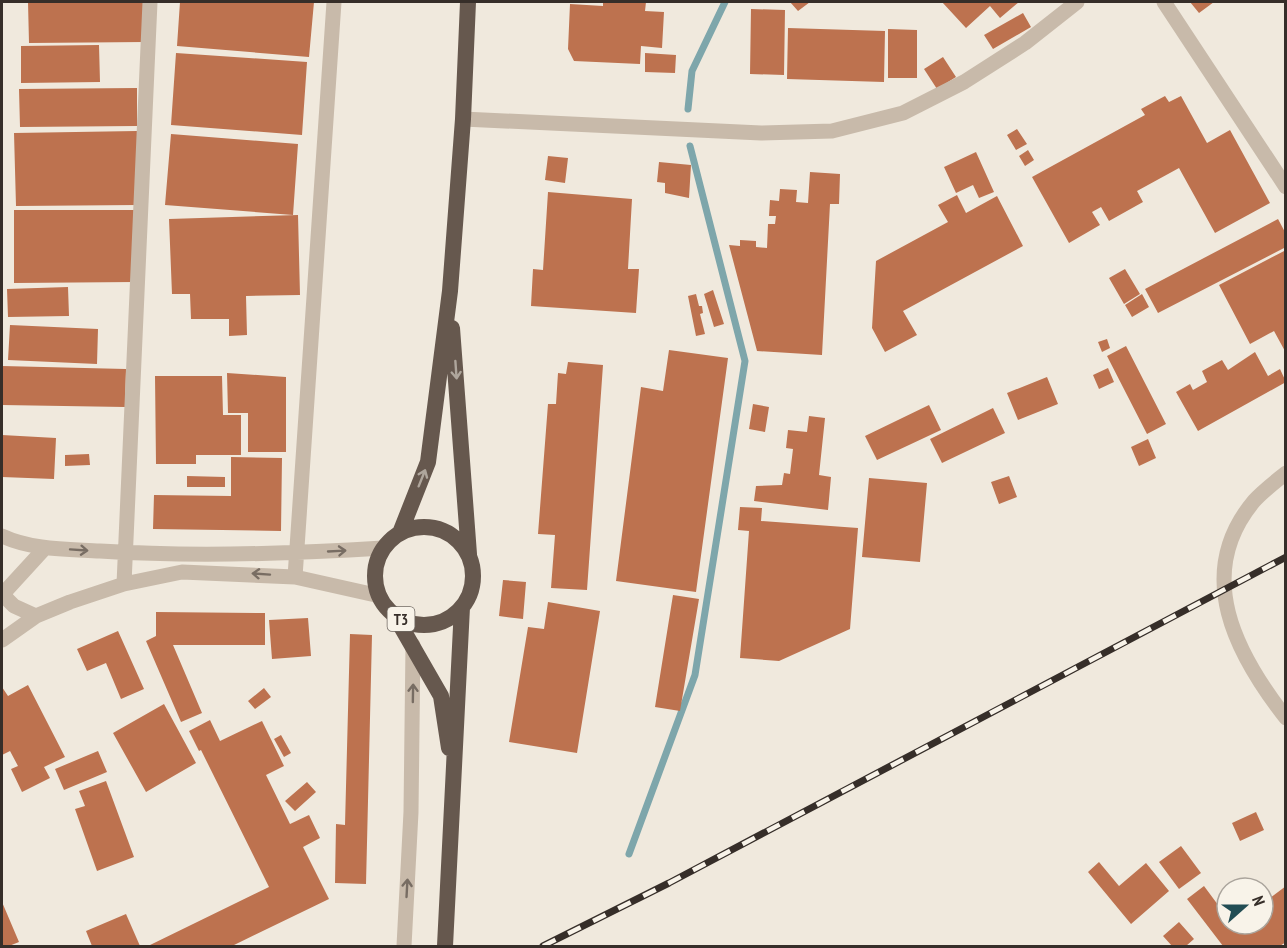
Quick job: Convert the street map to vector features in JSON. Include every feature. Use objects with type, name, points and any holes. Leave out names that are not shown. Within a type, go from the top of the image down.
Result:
[{"type":"highway","name":"T3","points":[[400,533],[428,462],[450,291],[463,119],[468,2]]},
{"type":"highway","name":"T3","points":[[393,614],[408,623],[437,624],[451,617],[462,607],[470,595],[474,582],[470,556],[450,291]]},
{"type":"highway","name":"T3","points":[[454,788],[441,696],[413,645],[380,596],[375,580],[376,564],[383,548],[400,533],[416,527],[433,527],[448,532],[461,542],[470,556]]},
{"type":"highway","name":"T3","points":[[445,946],[462,607]]},
{"type":"street","points":[[124,584],[123,553],[150,2]]},
{"type":"street","points":[[295,577],[334,2]]},
{"type":"street","points":[[463,119],[761,133],[832,131],[903,113],[964,82],[1025,43],[1077,2]]},
{"type":"street","points":[[1164,2],[1286,187]]},
{"type":"street","points":[[1286,473],[1255,500],[1229,542],[1224,591],[1230,626],[1258,682],[1286,718]]},
{"type":"street","points":[[2,536],[45,548],[123,553],[295,553],[383,548]]},
{"type":"street","points":[[36,616],[14,606],[2,594],[45,548]]},
{"type":"street","points":[[2,640],[36,616],[124,584],[182,572],[295,577],[380,596]]},
{"type":"street","points":[[404,946],[411,812],[413,645]]},
{"type":"building","points":[[28,2],[145,2],[145,42],[29,43]]},
{"type":"building","points":[[180,2],[314,2],[309,57],[177,46]]},
{"type":"building","points":[[603,2],[646,2],[645,11],[664,12],[662,48],[641,46],[640,64],[574,61],[568,49],[570,4],[603,6]]},
{"type":"building","points":[[790,2],[810,2],[798,11]]},
{"type":"building","points":[[942,2],[1019,2],[1000,18],[990,6],[966,28]]},
{"type":"building","points":[[1190,2],[1214,2],[1199,13]]},
{"type":"building","points":[[751,9],[785,10],[784,75],[750,74]]},
{"type":"building","points":[[1023,13],[1031,27],[993,49],[984,35]]},
{"type":"building","points":[[788,28],[885,31],[884,82],[787,79]]},
{"type":"building","points":[[888,29],[917,30],[917,78],[888,78]]},
{"type":"building","points":[[99,45],[100,82],[21,83],[21,46]]},
{"type":"building","points":[[176,53],[307,62],[302,135],[171,125]]},
{"type":"building","points":[[645,53],[676,55],[675,73],[645,72]]},
{"type":"building","points":[[943,57],[956,77],[937,89],[924,69]]},
{"type":"building","points":[[137,88],[137,126],[20,127],[19,89]]},
{"type":"building","points":[[1165,96],[1169,102],[1181,96],[1207,143],[1230,130],[1270,203],[1215,233],[1179,168],[1137,191],[1143,202],[1109,221],[1101,207],[1092,212],[1100,225],[1069,243],[1032,177],[1145,115],[1141,109]]},
{"type":"building","points":[[1017,129],[1027,144],[1016,150],[1007,135]]},
{"type":"building","points":[[137,131],[138,205],[16,206],[14,133]]},
{"type":"building","points":[[171,134],[298,144],[293,215],[165,205]]},
{"type":"building","points":[[1028,150],[1034,160],[1025,166],[1019,156]]},
{"type":"building","points":[[976,152],[994,192],[979,198],[973,185],[956,193],[944,167]]},
{"type":"building","points":[[548,156],[568,158],[565,183],[545,180]]},
{"type":"building","points":[[659,162],[691,165],[689,198],[665,193],[665,183],[657,182]]},
{"type":"building","points":[[810,172],[840,174],[839,204],[830,204],[822,355],[757,351],[729,245],[740,246],[740,240],[756,241],[756,247],[767,248],[768,224],[775,224],[776,216],[769,216],[770,200],[779,201],[780,189],[797,190],[796,202],[808,203]]},
{"type":"building","points":[[548,192],[632,199],[628,269],[639,269],[636,313],[531,306],[533,269],[543,270]]},
{"type":"building","points":[[957,195],[966,213],[997,196],[1023,246],[903,311],[917,335],[885,352],[872,328],[876,261],[948,222],[938,205]]},
{"type":"building","points":[[14,210],[135,210],[135,282],[14,283]]},
{"type":"building","points":[[298,215],[300,295],[246,296],[247,335],[229,336],[229,319],[191,319],[190,294],[172,294],[169,219]]},
{"type":"building","points":[[1278,219],[1286,234],[1286,247],[1158,313],[1145,289]]},
{"type":"building","points":[[1286,250],[1286,353],[1274,331],[1250,344],[1219,285]]},
{"type":"building","points":[[1125,269],[1140,294],[1124,304],[1109,278]]},
{"type":"building","points":[[68,287],[69,316],[8,317],[7,289]]},
{"type":"building","points":[[713,290],[724,324],[714,327],[704,294]]},
{"type":"building","points":[[696,294],[699,306],[702,306],[703,313],[700,314],[705,334],[696,336],[688,296]]},
{"type":"building","points":[[1142,294],[1149,307],[1132,317],[1125,305]]},
{"type":"building","points":[[10,325],[98,329],[97,364],[8,360]]},
{"type":"building","points":[[1107,339],[1110,348],[1102,352],[1098,342]]},
{"type":"building","points":[[1126,346],[1166,424],[1147,434],[1107,356]]},
{"type":"building","points":[[669,350],[728,358],[696,592],[616,581],[641,387],[663,391]]},
{"type":"building","points":[[1255,352],[1268,376],[1280,369],[1286,382],[1198,431],[1176,392],[1190,384],[1193,390],[1207,382],[1202,371],[1222,360],[1228,370]]},
{"type":"building","points":[[568,362],[603,365],[587,590],[551,588],[555,535],[538,534],[548,404],[556,404],[558,373],[566,374]]},
{"type":"building","points":[[2,366],[126,369],[125,407],[2,405]]},
{"type":"building","points":[[1108,368],[1114,382],[1099,389],[1093,375]]},
{"type":"building","points":[[227,373],[286,377],[286,452],[248,452],[248,413],[228,413]]},
{"type":"building","points":[[155,376],[222,376],[223,415],[241,415],[241,455],[196,455],[196,464],[156,464]]},
{"type":"building","points":[[1047,377],[1058,404],[1018,420],[1007,393]]},
{"type":"building","points":[[753,404],[769,407],[765,432],[749,429]]},
{"type":"building","points":[[929,405],[941,430],[877,460],[865,436]]},
{"type":"building","points":[[993,408],[1005,433],[942,463],[930,439]]},
{"type":"building","points":[[809,416],[825,418],[819,475],[831,477],[828,510],[754,501],[756,486],[782,485],[784,473],[790,474],[793,449],[786,448],[788,430],[807,432]]},
{"type":"building","points":[[2,435],[56,438],[54,479],[2,477]]},
{"type":"building","points":[[1148,439],[1156,458],[1139,466],[1131,447]]},
{"type":"building","points":[[89,454],[90,465],[65,466],[65,455]]},
{"type":"building","points":[[231,457],[282,458],[281,531],[153,529],[154,495],[231,496]]},
{"type":"building","points":[[187,476],[225,477],[225,487],[187,487]]},
{"type":"building","points":[[1009,476],[1017,497],[999,504],[991,482]]},
{"type":"building","points":[[869,478],[927,483],[920,562],[862,557]]},
{"type":"building","points":[[740,507],[762,508],[761,521],[858,528],[850,629],[779,661],[740,658],[749,531],[738,530]]},
{"type":"building","points":[[503,580],[526,582],[523,619],[499,616]]},
{"type":"building","points":[[673,595],[699,599],[680,711],[655,707]]},
{"type":"building","points":[[548,602],[600,611],[577,753],[509,742],[528,627],[544,629]]},
{"type":"building","points":[[156,612],[265,613],[265,645],[173,645],[202,713],[181,722],[146,641],[156,636]]},
{"type":"building","points":[[308,618],[311,656],[272,659],[269,620]]},
{"type":"building","points":[[118,631],[144,689],[121,699],[106,663],[87,671],[77,649]]},
{"type":"building","points":[[350,634],[372,635],[366,884],[335,883],[336,824],[345,825]]},
{"type":"building","points":[[28,685],[65,757],[44,767],[50,778],[22,792],[11,769],[18,766],[10,751],[2,755],[2,687],[8,696]]},
{"type":"building","points":[[264,688],[271,697],[255,709],[248,701]]},
{"type":"building","points":[[164,704],[196,763],[146,792],[113,733]]},
{"type":"building","points":[[210,720],[220,741],[262,721],[284,766],[266,775],[290,824],[309,815],[320,838],[303,847],[329,899],[232,946],[148,946],[269,887],[201,750],[199,751],[189,731]]},
{"type":"building","points":[[281,735],[291,753],[284,757],[274,739]]},
{"type":"building","points":[[98,751],[107,772],[64,790],[55,769]]},
{"type":"building","points":[[106,781],[134,857],[97,871],[75,809],[85,806],[79,791]]},
{"type":"building","points":[[307,782],[316,792],[295,811],[285,801]]},
{"type":"building","points":[[1256,812],[1264,830],[1240,841],[1232,823]]},
{"type":"building","points":[[1181,846],[1201,873],[1179,889],[1159,862]]},
{"type":"building","points":[[1099,862],[1119,886],[1146,863],[1169,891],[1131,924],[1088,872]]},
{"type":"building","points":[[1204,886],[1215,901],[1215,936],[1187,899]]},
{"type":"building","points":[[1286,886],[1286,942],[1280,946],[1223,946],[1215,936],[1275,936],[1275,894]]},
{"type":"building","points":[[2,902],[19,942],[9,946],[2,946]]},
{"type":"building","points":[[126,914],[140,946],[92,946],[86,931]]},
{"type":"building","points":[[1179,922],[1194,939],[1186,946],[1172,946],[1163,936]]},
{"type":"waterway","points":[[688,109],[692,71],[725,2]]},
{"type":"waterway","points":[[629,854],[695,675],[745,361],[690,146]]},
{"type":"railway","points":[[543,946],[669,883],[1286,557]]}]
